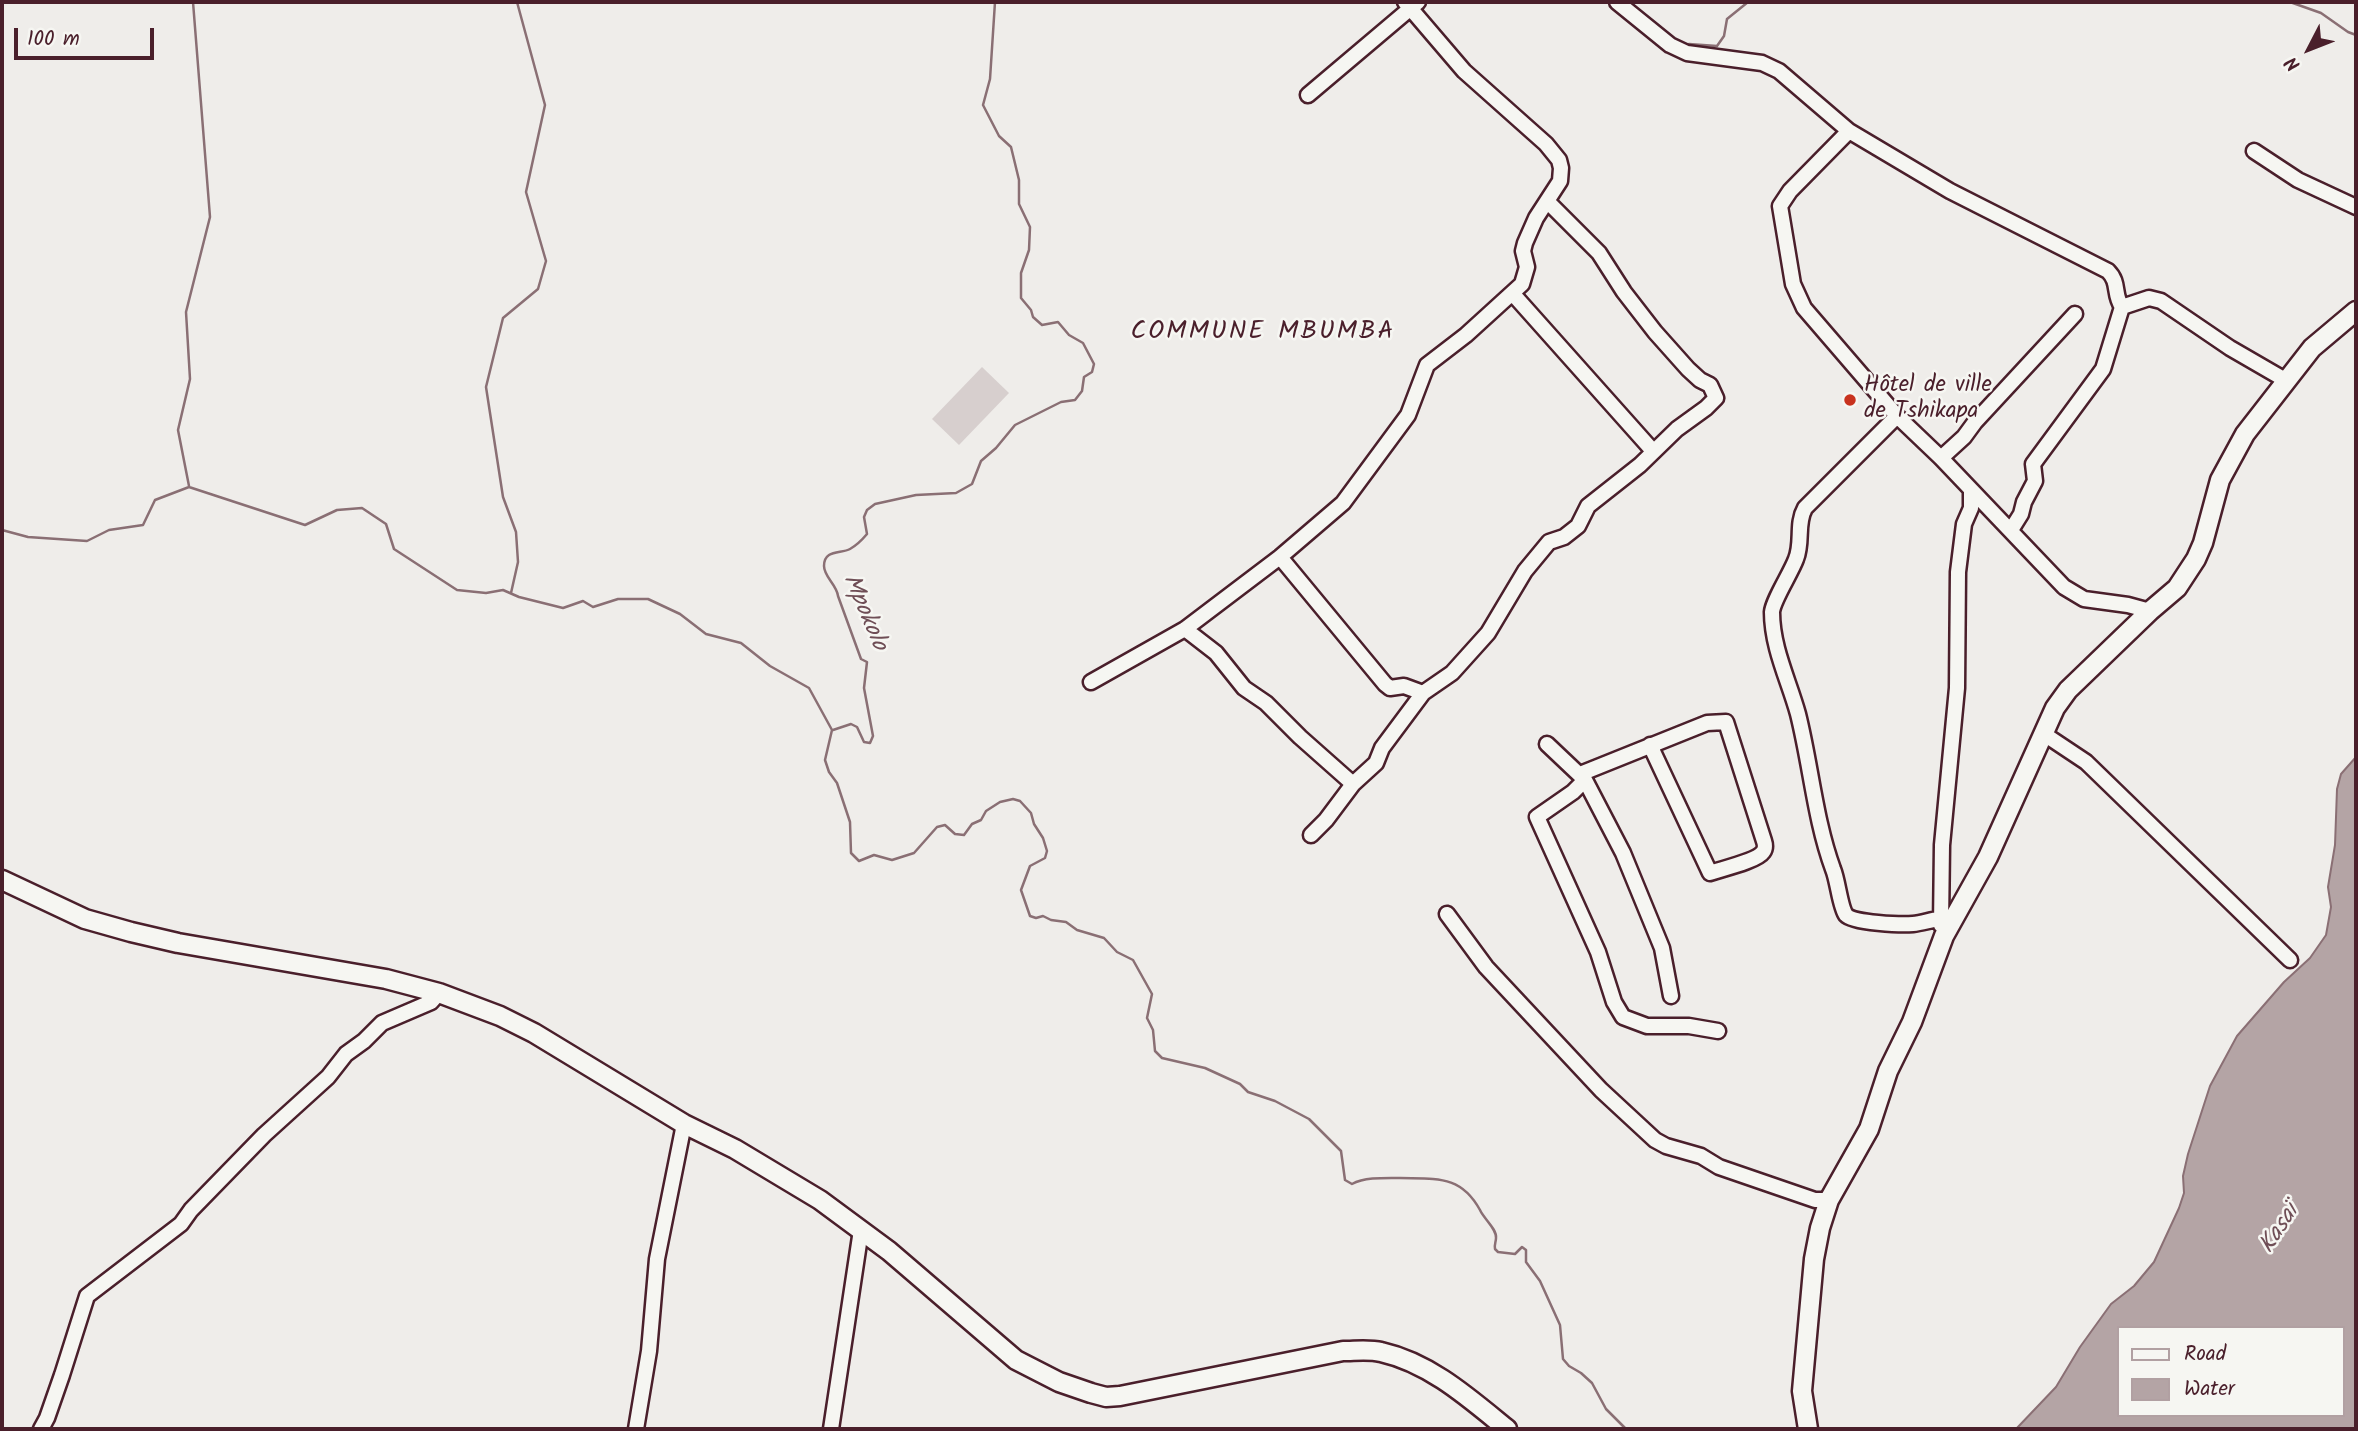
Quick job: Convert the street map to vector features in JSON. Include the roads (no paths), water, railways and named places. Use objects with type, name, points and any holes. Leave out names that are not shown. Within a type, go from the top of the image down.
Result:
[{"type":"main road","points":[[1808,1429],[1802,1391],[1814,1259],[1820,1228],[1829,1200],[1868,1129],[1888,1071],[1912,1022],[1942,928],[1988,857],[2055,708],[2068,690],[2177,588],[2196,559],[2220,480],[2245,434],[2312,348],[2356,311]]},
{"type":"main road","points":[[2,880],[85,919],[131,932],[386,979],[439,993],[500,1016],[534,1033],[684,1124],[735,1149],[820,1200],[948,1299],[1016,1360],[1059,1382],[1091,1394],[1120,1396],[1343,1351],[1379,1351],[1416,1363],[1462,1392],[1507,1429]]},
{"type":"street","points":[[1617,2],[1670,45],[1687,53],[1762,62],[1780,71],[1849,131],[1950,191],[2108,271],[2116,278],[2122,307],[2103,369],[2033,464],[2035,481],[2011,530]]},
{"type":"street","points":[[1091,682],[1185,629],[1280,557],[1343,503],[1408,415],[1427,365],[1466,335],[1522,284],[1527,267],[1523,251],[1525,243],[1560,181],[1562,168],[1559,160],[1546,144],[1464,71],[1412,4],[1308,95]]},
{"type":"street","points":[[1849,131],[1783,200],[1780,213],[1793,284],[1800,302],[1897,416],[1941,458],[2064,587],[2084,599],[2150,611]]},
{"type":"street","points":[[2254,151],[2298,180],[2356,207]]},
{"type":"street","points":[[1311,835],[1353,784],[1376,763],[1382,748],[1423,693],[1452,673],[1488,633],[1525,571],[1549,542],[1564,537],[1578,526],[1588,506],[1640,465],[1677,429],[1716,398],[1713,391],[1688,369],[1655,332],[1624,292],[1599,253],[1547,201]]},
{"type":"street","points":[[1513,294],[1653,451]]},
{"type":"street","points":[[2122,307],[2149,298],[2166,303],[2230,348],[2287,381]]},
{"type":"street","points":[[1941,458],[1964,438],[1975,422],[2076,314]]},
{"type":"street","points":[[1897,416],[1805,508],[1800,518],[1798,556],[1772,612],[1778,654],[1797,711],[1812,773],[1824,843],[1844,912],[1855,920],[1942,928],[1942,845],[1957,688],[1958,572],[1964,524],[1971,508],[1971,492]]},
{"type":"street","points":[[1280,557],[1385,684],[1390,688],[1411,687],[1423,693]]},
{"type":"street","points":[[1185,629],[1216,653],[1244,688],[1266,704],[1353,784]]},
{"type":"street","points":[[1650,745],[1710,873],[1763,853],[1764,841],[1726,722],[1707,723],[1650,745],[1583,777],[1573,792],[1537,817],[1598,952],[1614,1002],[1623,1017],[1647,1026],[1689,1026],[1718,1031]]},
{"type":"street","points":[[2044,734],[2086,762],[2290,960]]},
{"type":"street","points":[[1547,744],[1583,777],[1640,891],[1662,948],[1671,996]]},
{"type":"street","points":[[1447,914],[1486,967],[1601,1090],[1655,1140],[1815,1200],[1829,1200]]},
{"type":"street","points":[[41,1429],[55,1396],[87,1296],[181,1224],[264,1135],[328,1077],[346,1054],[382,1023],[431,1002],[439,993]]},
{"type":"street","points":[[636,1429],[649,1350],[657,1259],[684,1124]]},
{"type":"street","points":[[831,1429],[860,1230]]},
{"type":"water","name":"Kasaï","points":[[2356,757],[2356,1429],[2016,1429],[2056,1387],[2111,1304],[2134,1286],[2154,1262],[2184,1193],[2183,1176],[2188,1154],[2210,1086],[2237,1036],[2284,982],[2310,958],[2326,935],[2331,907],[2328,887],[2335,845],[2337,789],[2341,774]]},
{"type":"waterway","points":[[189,486],[178,430],[190,379],[186,312],[210,217],[193,2]]},
{"type":"waterway","points":[[511,593],[518,562],[516,532],[503,497],[486,387],[503,318],[538,289],[546,261],[526,192],[545,105],[517,2]]},
{"type":"waterway","name":"Mpokolo","points":[[833,730],[851,724],[857,727],[864,742],[870,743],[873,736],[864,688],[867,662],[861,659],[837,592],[826,574],[824,566],[827,557],[850,549],[867,534],[864,517],[867,510],[875,504],[916,495],[956,493],[972,484],[981,461],[1015,425],[1061,402],[1075,400],[1082,391],[1084,377],[1092,372],[1094,364],[1083,343],[1069,335],[1058,322],[1042,325],[1033,317],[1021,298],[1021,273],[1029,250],[1030,227],[1019,204],[1019,180],[1011,147],[999,136],[983,105],[990,79],[995,2]]},
{"type":"waterway","points":[[1689,44],[1717,46],[1724,36],[1727,19],[1748,2]]},
{"type":"waterway","points":[[2290,2],[2321,13],[2356,35]]},
{"type":"waterway","points":[[2,530],[28,537],[87,541],[109,530],[143,525],[155,500],[189,487],[305,525],[337,510],[362,508],[386,524],[394,549],[457,590],[486,593],[503,590],[519,597],[563,608],[583,601],[593,607],[618,599],[648,599],[680,614],[706,634],[741,643],[770,666],[809,688],[832,730],[825,760],[837,783],[850,822],[851,853],[859,861],[874,855],[892,860],[914,853],[937,827],[945,825],[955,834],[964,835],[972,824],[981,820],[986,811],[1000,802],[1013,799],[1020,801],[1031,813],[1047,851],[1045,858],[1030,866],[1021,890],[1030,916],[1043,916],[1066,922],[1077,930],[1104,938],[1117,952],[1133,960],[1152,994],[1147,1018],[1153,1030],[1155,1051],[1162,1058],[1205,1068],[1240,1084],[1248,1092],[1275,1101],[1309,1119],[1341,1151],[1345,1180],[1352,1184],[1375,1178],[1425,1178],[1447,1181],[1465,1190],[1494,1231],[1495,1249],[1498,1252],[1515,1254],[1522,1247],[1526,1250],[1526,1262],[1540,1281],[1560,1325],[1563,1359],[1592,1383],[1606,1409],[1626,1429]]},
{"type":"place","name":"Hôtel de ville de Tshikapa","points":[[1850,400]]},
{"type":"district","name":"COMMUNE MBUMBA","points":[[1263,334]]}]
